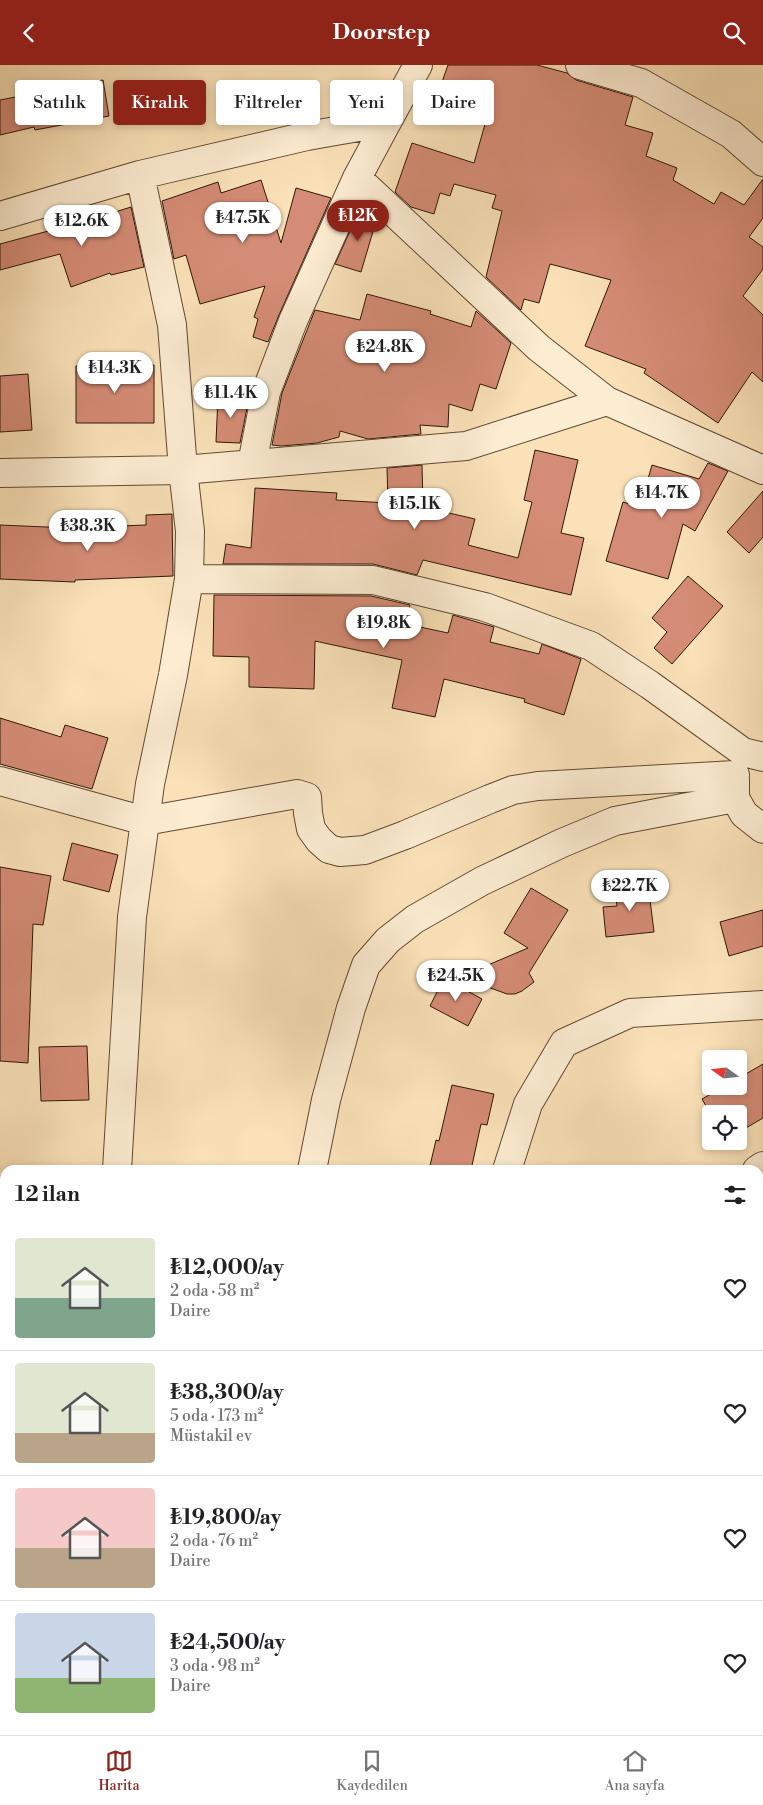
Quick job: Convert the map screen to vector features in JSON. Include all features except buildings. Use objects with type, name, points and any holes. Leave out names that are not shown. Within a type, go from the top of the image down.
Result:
[{"type":"street","points":[[403,93],[418,65]]},
{"type":"street","points":[[580,65],[641,83],[731,134],[763,162]]},
{"type":"street","points":[[0,216],[140,175],[307,136],[370,125]]},
{"type":"street","points":[[252,464],[266,392],[292,321],[357,177],[385,125]]},
{"type":"street","points":[[117,1165],[132,917],[150,785],[171,684],[189,579],[190,531],[183,470],[172,325],[140,175]]},
{"type":"street","points":[[357,177],[539,348],[606,401],[763,470]]},
{"type":"street","points":[[0,473],[183,470],[466,446],[606,401]]},
{"type":"street","points":[[189,579],[374,580],[484,607],[590,646],[650,685],[744,771],[744,814],[763,829]]},
{"type":"street","points":[[0,781],[145,821],[297,795],[307,797],[311,829],[329,849],[340,852],[365,850],[513,790],[538,786],[744,771]]},
{"type":"street","points":[[313,1165],[326,1099],[351,1008],[366,965],[388,940],[415,919],[482,881],[562,843],[744,771]]},
{"type":"street","points":[[509,1165],[528,1105],[564,1043],[630,1013],[763,1005]]}]
